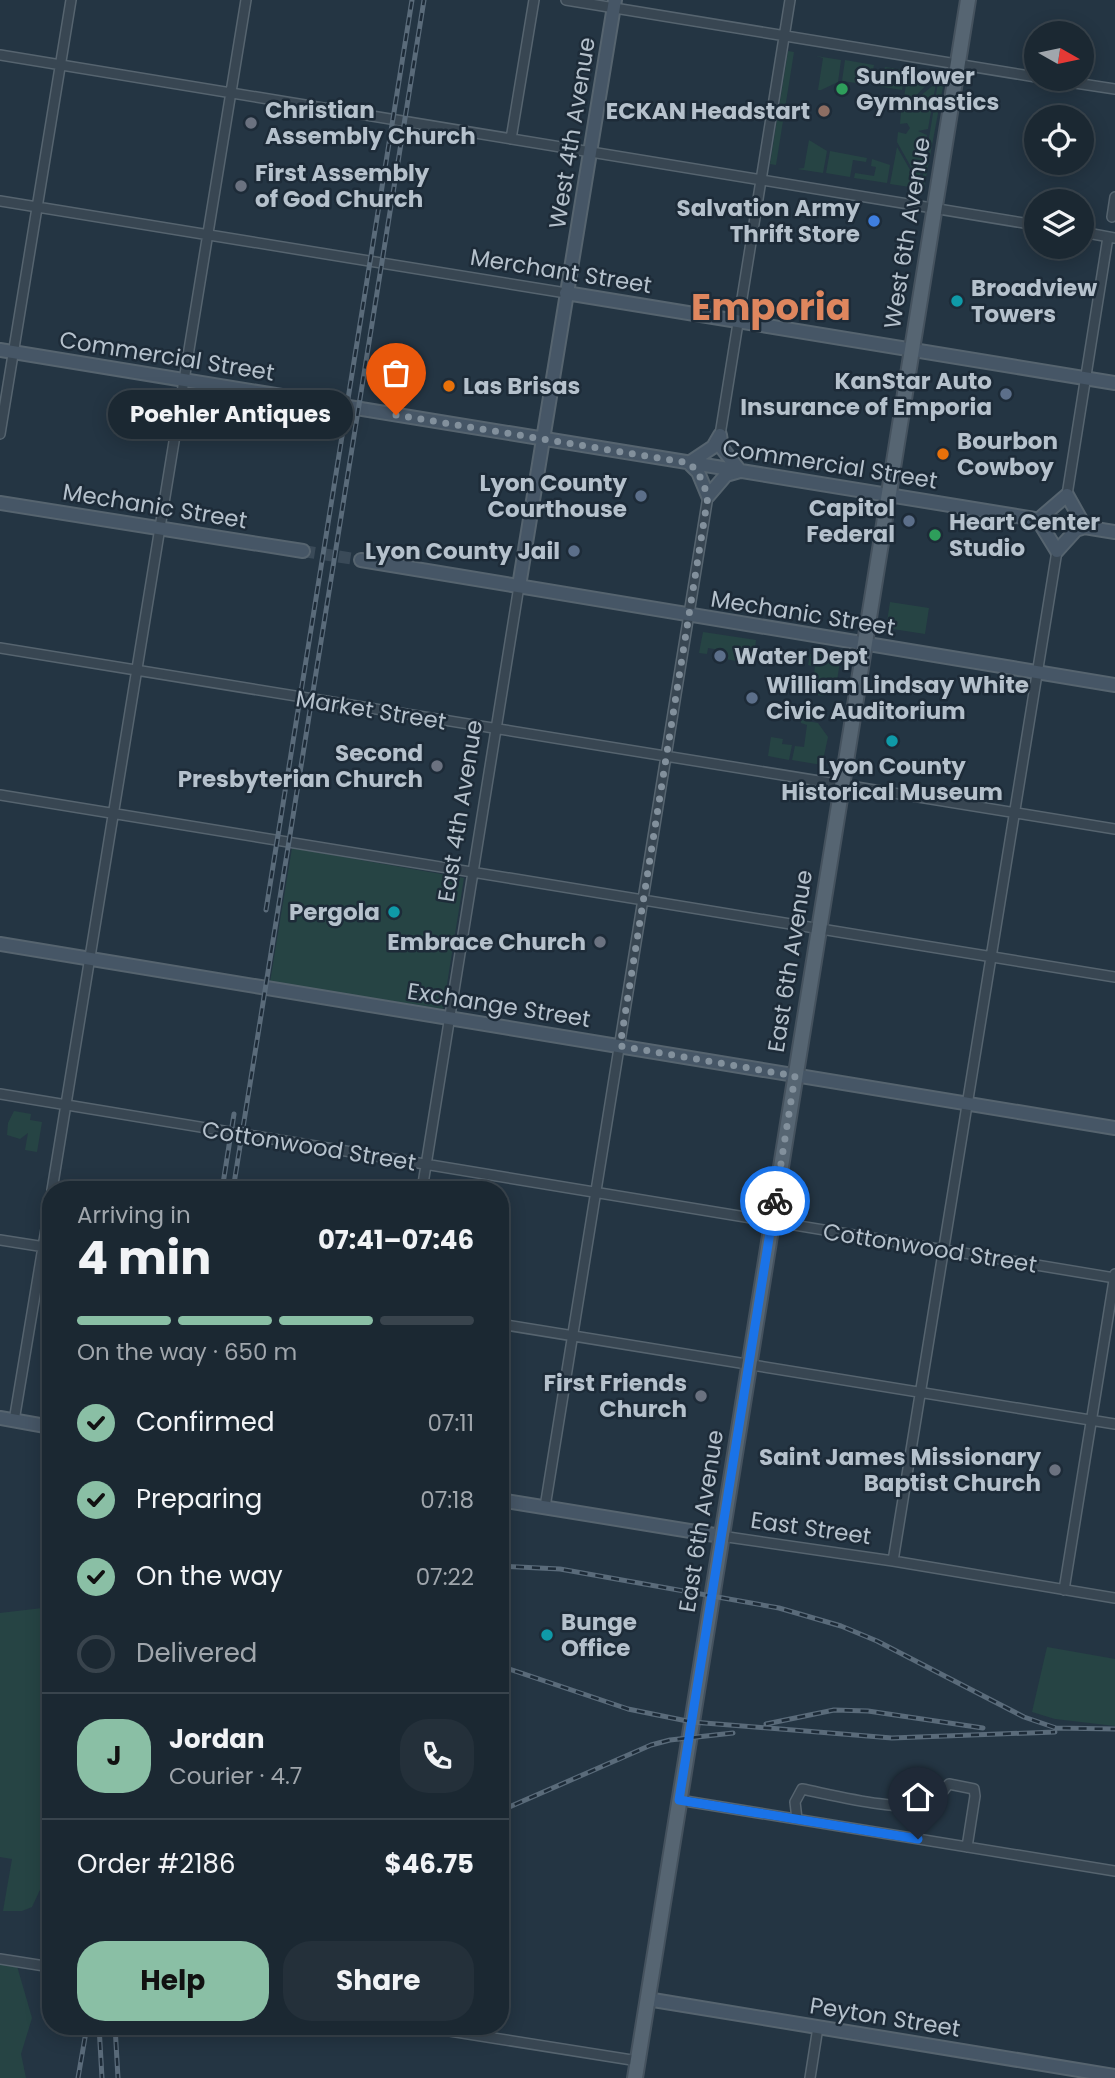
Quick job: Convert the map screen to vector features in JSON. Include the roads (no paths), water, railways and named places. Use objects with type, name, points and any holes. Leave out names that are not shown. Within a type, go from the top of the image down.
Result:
[{"type":"main road","name":"West 6th Avenue","points":[[911,349],[968,0]]},
{"type":"main road","name":"East 6th Avenue","points":[[635,2078],[911,349]]},
{"type":"street","points":[[0,434],[7,351],[36,207],[71,0]]},
{"type":"street","points":[[53,1181],[246,0]]},
{"type":"street","points":[[511,139],[534,0]]},
{"type":"street","points":[[566,0],[615,4],[1024,75]]},
{"type":"street","points":[[545,1507],[708,496],[726,475],[740,471],[722,448],[720,435],[736,321],[790,0]]},
{"type":"street","name":"West 4th Avenue","points":[[542,439],[615,4]]},
{"type":"street","points":[[0,55],[1024,223]]},
{"type":"street","points":[[1094,86],[1115,89]]},
{"type":"street","points":[[1112,217],[1115,197]]},
{"type":"street","name":"Merchant Street","points":[[0,201],[1115,383]]},
{"type":"street","points":[[893,1561],[1057,551],[1076,530],[1085,527],[1067,495],[1085,378],[1112,237],[1094,234]]},
{"type":"street","name":"Commercial Street","points":[[7,351],[1115,532]]},
{"type":"street","points":[[708,496],[698,472],[689,463],[713,447],[720,435]]},
{"type":"street","name":"East 4th Avenue","points":[[424,1181],[542,439]]},
{"type":"street","points":[[1057,551],[1038,520],[1067,495]]},
{"type":"street","name":"Mechanic Street","points":[[0,503],[303,551]]},
{"type":"street","name":"Mechanic Street","points":[[361,560],[1115,685]]},
{"type":"street","name":"Market Street","points":[[0,648],[495,731],[1115,830]]},
{"type":"street","points":[[0,795],[1115,976]]},
{"type":"street","name":"Exchange Street","points":[[0,944],[1115,1128]]},
{"type":"street","name":"Cottonwood Street","points":[[0,1094],[944,1251],[1115,1276]]},
{"type":"street","points":[[0,1240],[42,1247]]},
{"type":"street","points":[[14,1420],[42,1274]]},
{"type":"street","points":[[1064,1590],[1115,1276]]},
{"type":"street","points":[[509,1326],[1115,1424]]},
{"type":"street","points":[[0,1418],[42,1425]]},
{"type":"street","name":"East Street","points":[[509,1501],[1115,1598]]},
{"type":"street","points":[[797,1819],[795,1802],[802,1789],[890,1805],[933,1802],[949,1784],[967,1786],[974,1789],[975,1796],[967,1847]]},
{"type":"street","points":[[679,1800],[1115,1871]]},
{"type":"street","points":[[0,1959],[42,1966]]},
{"type":"street","name":"Peyton Street","points":[[648,1999],[1115,2076]]},
{"type":"street","points":[[810,2078],[818,2027]]},
{"type":"street","points":[[475,2035],[638,2061]]},
{"type":"tunnel","points":[[303,551],[361,560]]},
{"type":"railway","points":[[266,910],[412,0]]},
{"type":"railway","points":[[234,1181],[424,0]]},
{"type":"railway","points":[[223,1181],[234,1114]]},
{"type":"railway","points":[[509,1566],[560,1569],[779,1608],[841,1626],[877,1641],[1024,1717],[1056,1728],[1115,1729]]},
{"type":"railway","points":[[509,1669],[628,1709],[692,1722],[892,1738],[1055,1732]]},
{"type":"railway","points":[[766,1724],[834,1710],[868,1711],[983,1728]]},
{"type":"railway","points":[[509,1807],[651,1745],[670,1740],[733,1733]]},
{"type":"railway","points":[[78,2078],[85,2035]]},
{"type":"railway","points":[[100,2035],[102,2078]]},
{"type":"railway","points":[[116,2035],[118,2078]]},
{"type":"place","name":"Sunflower Gymnastics","points":[[842,89]]},
{"type":"place","name":"ECKAN Headstart","points":[[824,111]]},
{"type":"place","name":"Christian Assembly Church","points":[[251,123]]},
{"type":"place","name":"First Assembly of God Church","points":[[241,186]]},
{"type":"place","name":"Salvation Army Thrift Store","points":[[874,221]]},
{"type":"place","name":"Broadview Towers","points":[[957,301]]},
{"type":"place","name":"Las Brisas","points":[[449,386]]},
{"type":"place","name":"KanStar Auto Insurance of Emporia","points":[[1006,394]]},
{"type":"place","name":"Poehler Antiques","points":[[396,415]]},
{"type":"place","name":"Bourbon Cowboy","points":[[943,454]]},
{"type":"place","name":"Lyon County Courthouse","points":[[641,496]]},
{"type":"place","name":"Capitol Federal","points":[[909,521]]},
{"type":"place","name":"Heart Center Studio","points":[[935,535]]},
{"type":"place","name":"Lyon County Jail","points":[[574,551]]},
{"type":"place","name":"Water Dept","points":[[720,656]]},
{"type":"place","name":"William Lindsay White Civic Auditorium","points":[[752,698]]},
{"type":"place","name":"Lyon County Historical Museum","points":[[892,741]]},
{"type":"place","name":"Second Presbyterian Church","points":[[437,766]]},
{"type":"place","name":"Pergola","points":[[394,912]]},
{"type":"place","name":"Embrace Church","points":[[600,942]]},
{"type":"place","name":"First Friends Church","points":[[701,1396]]},
{"type":"place","name":"Saint James Missionary Baptist Church","points":[[1055,1470]]},
{"type":"place","name":"Bunge Office","points":[[547,1635]]},
{"type":"district","name":"Emporia","points":[[771,307]]}]
